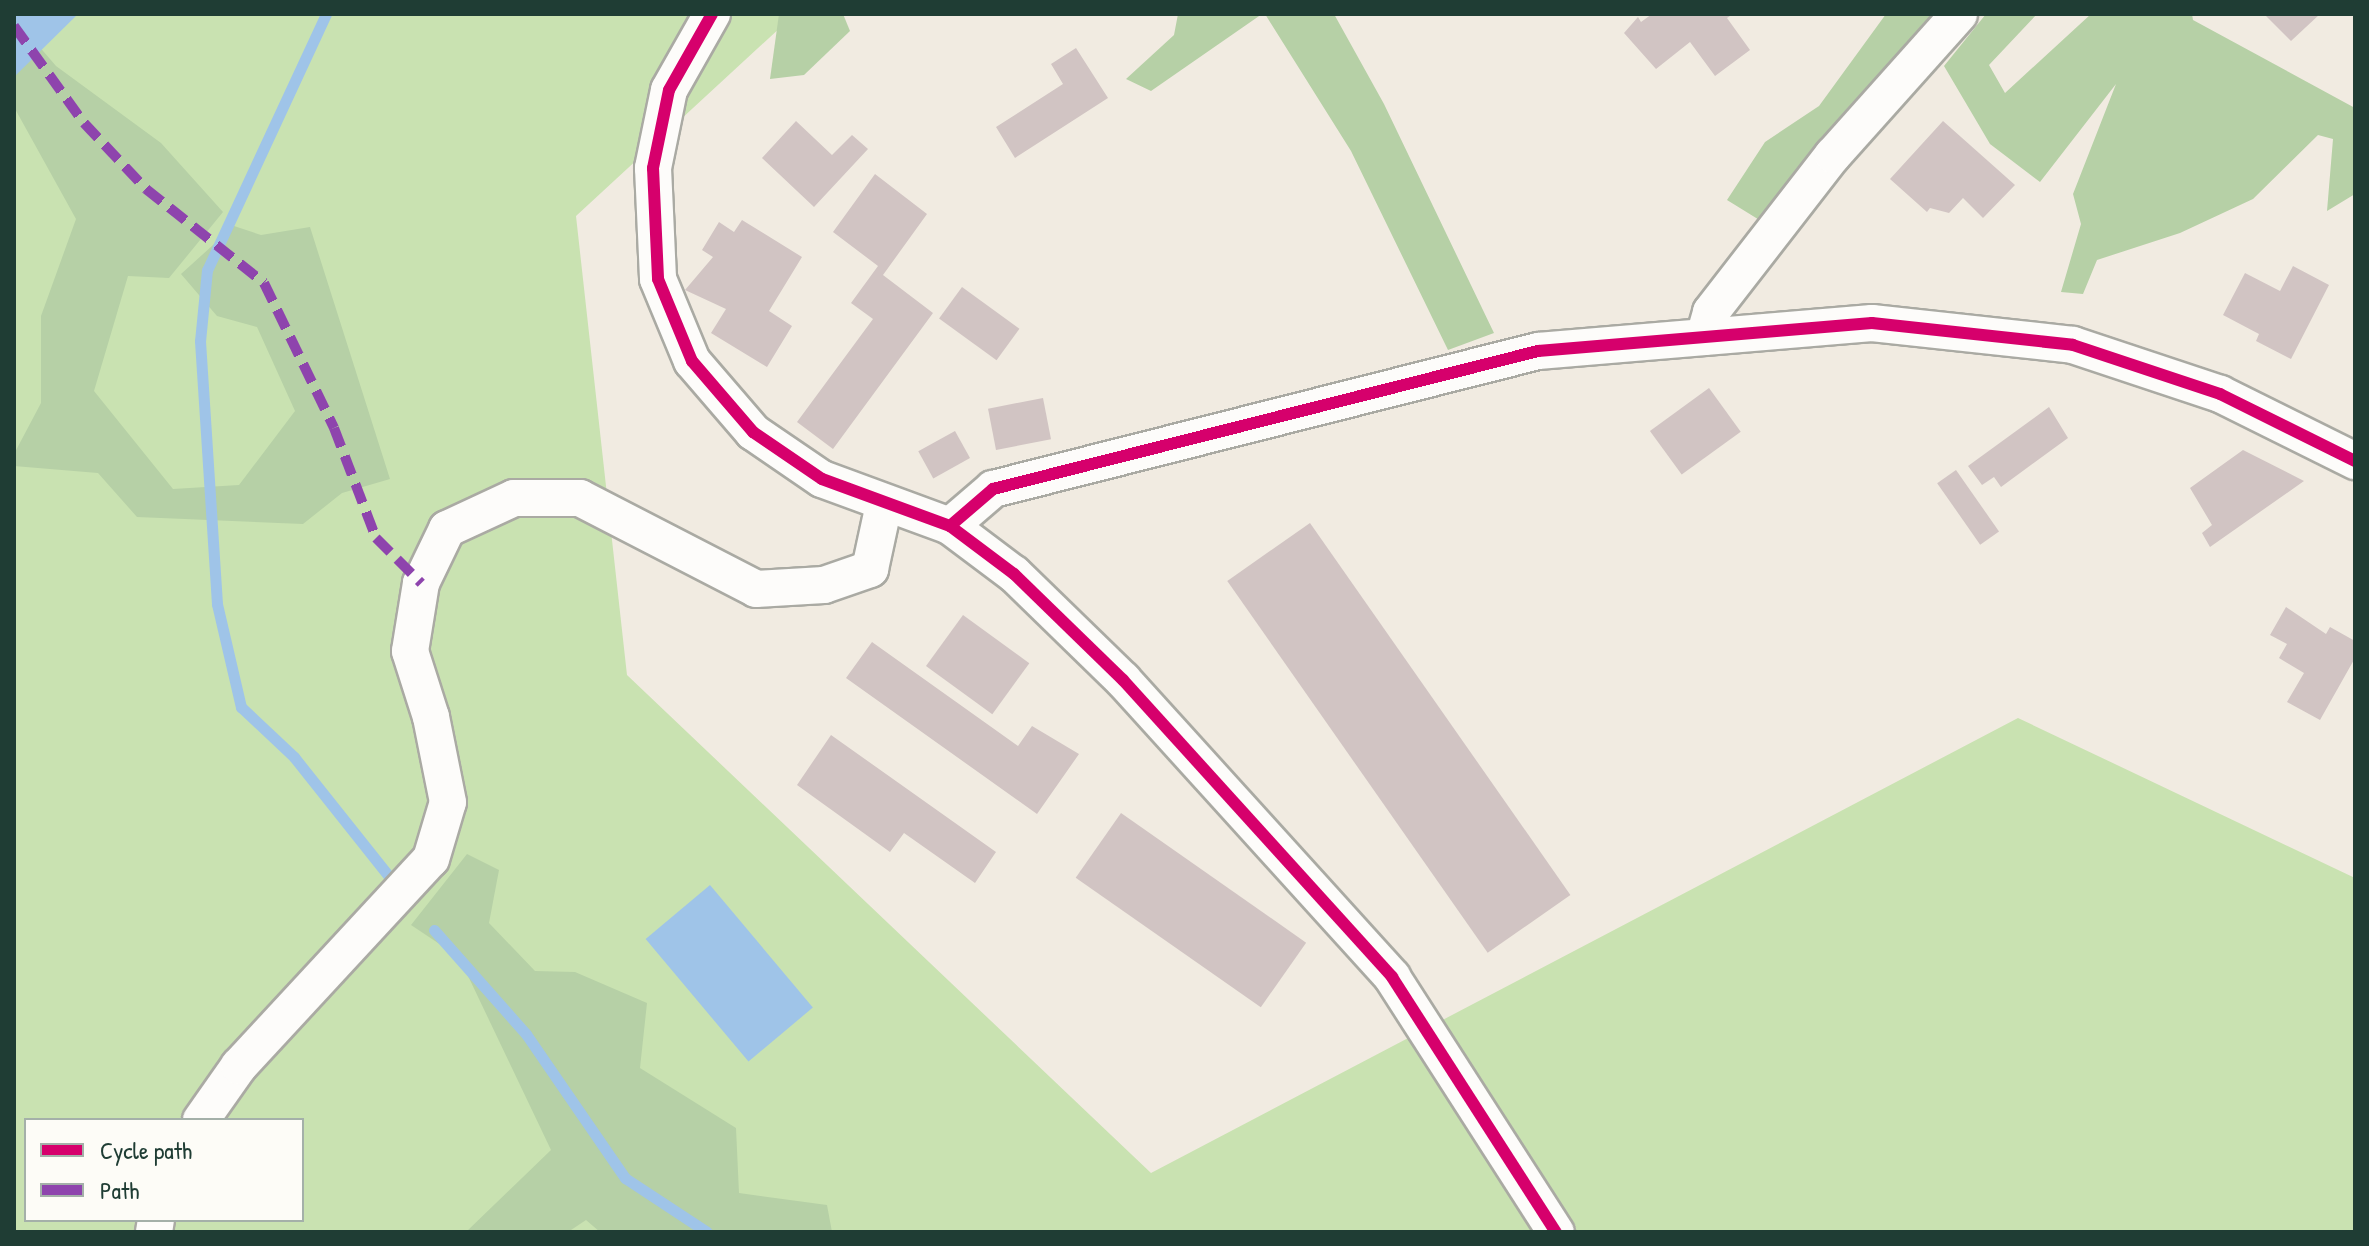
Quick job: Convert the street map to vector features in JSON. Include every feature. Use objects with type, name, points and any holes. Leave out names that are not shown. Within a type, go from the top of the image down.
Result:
[{"type":"street","points":[[712,14],[676,76],[666,105],[653,168],[658,279],[692,361],[753,432],[822,479],[950,526],[1014,574],[1123,680],[1392,977],[1556,1232]]},
{"type":"street","points":[[1704,337],[1711,312],[1833,155],[1959,14]]},
{"type":"street","points":[[950,526],[993,489],[1538,351],[1872,323],[2073,345],[2220,394],[2355,461]]},
{"type":"street","points":[[202,1118],[239,1066],[431,859],[448,802],[431,717],[410,651],[421,583],[447,529],[514,498],[580,498],[756,589],[824,585],[870,569],[884,504]]},
{"type":"green space","points":[[14,14],[795,14],[576,216],[627,675],[1151,1173],[2018,718],[2355,878],[2355,1232],[14,1232]]},
{"type":"green space","points":[[779,14],[843,14],[850,31],[804,75],[770,79]]},
{"type":"green space","points":[[1178,14],[1262,14],[1151,91],[1126,79],[1174,35]]},
{"type":"green space","points":[[1265,14],[1334,14],[1384,104],[1494,333],[1448,350],[1351,151]]},
{"type":"green space","points":[[1886,14],[1941,14],[1761,221],[1727,200],[1765,142],[1819,106]]},
{"type":"green space","points":[[1986,14],[2037,14],[1989,65],[2005,93],[2091,14],[2192,14],[2193,20],[2355,108],[2355,194],[2327,211],[2333,139],[2318,135],[2253,199],[2180,233],[2097,260],[2083,294],[2061,292],[2081,224],[2073,194],[2116,84],[2040,182],[1990,144],[1944,66]]},
{"type":"green space","points":[[31,37],[56,66],[161,143],[223,212],[169,278],[128,276],[94,391],[173,489],[239,485],[295,411],[257,327],[217,316],[181,274],[234,226],[261,235],[310,227],[390,479],[342,493],[303,524],[137,517],[98,473],[14,466],[14,454],[41,403],[41,316],[76,219],[14,107],[14,48]]},
{"type":"green space","points":[[467,854],[499,870],[489,923],[535,971],[575,972],[647,1003],[640,1068],[736,1128],[739,1193],[827,1205],[832,1232],[600,1232],[586,1220],[568,1232],[466,1232],[551,1150],[459,957],[411,925]]},
{"type":"water","points":[[14,14],[78,14],[14,77]]},
{"type":"water","points":[[710,885],[813,1008],[748,1062],[646,939]]},
{"type":"building","points":[[1652,14],[1733,14],[1727,18],[1750,50],[1715,76],[1690,42],[1656,69],[1624,33],[1638,17],[1641,22]]},
{"type":"building","points":[[2264,14],[2320,14],[2291,41]]},
{"type":"building","points":[[1076,48],[1108,98],[1015,158],[996,127],[1063,84],[1051,64]]},
{"type":"building","points":[[796,121],[832,155],[852,135],[868,149],[814,207],[762,158]]},
{"type":"building","points":[[1943,121],[2015,185],[1983,218],[1963,198],[1949,213],[1930,208],[1927,212],[1890,179]]},
{"type":"building","points":[[875,174],[927,214],[883,275],[933,313],[833,449],[797,422],[873,319],[851,303],[878,266],[833,232]]},
{"type":"building","points":[[742,220],[802,257],[769,311],[792,326],[767,367],[711,333],[726,309],[685,290],[713,257],[702,250],[719,222],[734,232]]},
{"type":"building","points":[[2293,266],[2329,285],[2291,359],[2256,341],[2259,334],[2223,315],[2245,273],[2280,291]]},
{"type":"building","points":[[962,287],[1019,329],[997,360],[939,319]]},
{"type":"building","points":[[1709,388],[1741,432],[1682,475],[1650,431]]},
{"type":"building","points":[[1043,398],[1051,439],[996,450],[988,409]]},
{"type":"building","points":[[2049,407],[2068,438],[2001,487],[1994,477],[1982,485],[1968,466]]},
{"type":"building","points":[[955,431],[970,458],[933,478],[918,451]]},
{"type":"building","points":[[2243,450],[2304,481],[2210,547],[2202,533],[2212,525],[2190,488]]},
{"type":"building","points":[[1956,470],[1999,531],[1980,545],[1937,483]]},
{"type":"building","points":[[1310,523],[1570,895],[1488,953],[1227,581]]},
{"type":"building","points":[[2286,607],[2326,634],[2330,627],[2355,641],[2355,658],[2320,720],[2287,702],[2304,673],[2279,658],[2287,644],[2270,635]]},
{"type":"building","points":[[963,615],[1029,663],[992,714],[926,666]]},
{"type":"building","points":[[872,642],[1018,746],[1032,726],[1079,754],[1037,814],[846,678]]},
{"type":"building","points":[[831,735],[996,852],[975,883],[904,833],[890,852],[797,785]]},
{"type":"building","points":[[1121,813],[1306,943],[1261,1007],[1076,878]]},
{"type":"waterway","points":[[326,14],[207,270],[200,341],[217,604],[241,707],[294,757],[395,884]]},
{"type":"waterway","points":[[434,930],[526,1034],[625,1178],[707,1232]]},
{"type":"marked path","points":[[14,26],[84,123],[146,189],[264,283],[334,428],[376,538],[421,583]]},
{"type":"cycle path","points":[[712,14],[669,90],[653,168],[658,279],[692,361],[753,432],[822,479],[950,526],[1014,574],[1123,680],[1392,977],[1556,1232]]},
{"type":"cycle path","points":[[950,526],[993,489],[1538,351],[1872,323],[2073,345],[2220,394],[2355,461]]}]
